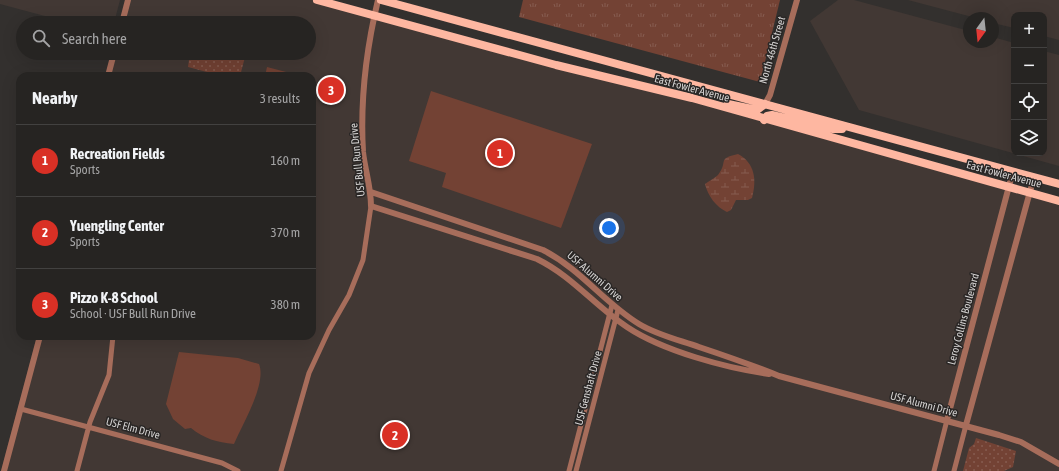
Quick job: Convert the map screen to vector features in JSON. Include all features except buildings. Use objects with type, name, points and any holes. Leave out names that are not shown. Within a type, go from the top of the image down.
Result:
[{"type":"main road","name":"East Fowler Avenue","points":[[317,0],[556,65],[692,98],[764,120],[1059,201]]},
{"type":"main road","name":"East Fowler Avenue","points":[[380,0],[1059,184]]},
{"type":"main road","points":[[692,98],[757,110],[765,104]]},
{"type":"main road","points":[[764,120],[766,116],[772,115],[833,128],[851,128]]},
{"type":"street","points":[[124,16],[128,0]]},
{"type":"street","name":"USF Bull Run Drive","points":[[281,471],[288,454],[310,373],[329,330],[349,296],[362,260],[371,206],[371,192],[364,153],[362,115],[364,74],[374,16],[380,0]]},
{"type":"street","name":"North 46th Street","points":[[765,104],[770,95],[797,0]]},
{"type":"street","points":[[109,72],[112,60]]},
{"type":"street","name":"Leroy Collins Boulevard","points":[[934,471],[1013,171]]},
{"type":"street","points":[[954,471],[1034,177]]},
{"type":"street","name":"USF Alumni Drive","points":[[371,192],[543,250],[568,264],[618,310],[656,332],[750,364],[779,376]]},
{"type":"street","name":"USF Alumni Drive","points":[[371,206],[537,259],[559,271],[611,315],[632,330],[654,341],[699,358],[749,371],[779,376],[966,425],[1020,442],[1059,464]]},
{"type":"street","name":"USF Genshaft Drive","points":[[569,471],[611,315],[612,305]]},
{"type":"street","name":"USF Genshaft Drive","points":[[576,471],[618,310]]},
{"type":"street","points":[[4,471],[39,340]]},
{"type":"street","points":[[77,471],[88,427],[110,375],[113,340]]},
{"type":"street","name":"USF Elm Drive","points":[[21,409],[222,463],[238,471]]},
{"type":"shaded area","points":[[0,0],[120,0],[116,16],[45,16],[0,4]]},
{"type":"shaded area","points":[[128,0],[324,0],[1059,199],[1059,471],[1,471],[36,340],[316,340],[316,72],[108,72],[111,60],[316,60],[316,16],[124,16]]},
{"type":"shaded area","points":[[838,0],[854,0],[963,29],[963,48],[999,48],[999,39],[1011,42],[1011,153],[859,110],[810,21]]},
{"type":"shaded area","points":[[908,0],[1059,0],[1059,40],[1047,37],[1047,12],[1011,12],[1011,27],[999,24],[999,12],[963,12],[963,15]]},
{"type":"shaded area","points":[[1047,52],[1059,55],[1059,166],[1023,156],[1047,156]]},
{"type":"green space","points":[[523,0],[780,0],[760,82],[519,17]]},
{"type":"green space","points":[[189,60],[244,60],[241,72],[207,72],[188,67]]},
{"type":"green space","points":[[267,67],[286,72],[266,72]]},
{"type":"green space","points":[[431,91],[592,144],[561,228],[442,187],[446,173],[409,161]]},
{"type":"green space","points":[[738,154],[748,162],[751,167],[754,179],[754,191],[752,198],[748,200],[736,200],[731,210],[727,212],[713,201],[705,184],[718,175],[727,157]]},
{"type":"green space","points":[[179,352],[238,358],[259,364],[261,372],[257,393],[248,416],[234,444],[211,439],[201,435],[191,428],[185,429],[173,419],[166,404]]},
{"type":"green space","points":[[976,438],[1016,451],[1013,467],[1004,471],[963,471],[969,448],[974,444]]},
{"type":"place","name":"Pizzo K-8 School","points":[[331,90]]},
{"type":"place","name":"Recreation Fields","points":[[500,153]]},
{"type":"place","name":"Yuengling Center","points":[[395,435]]}]
